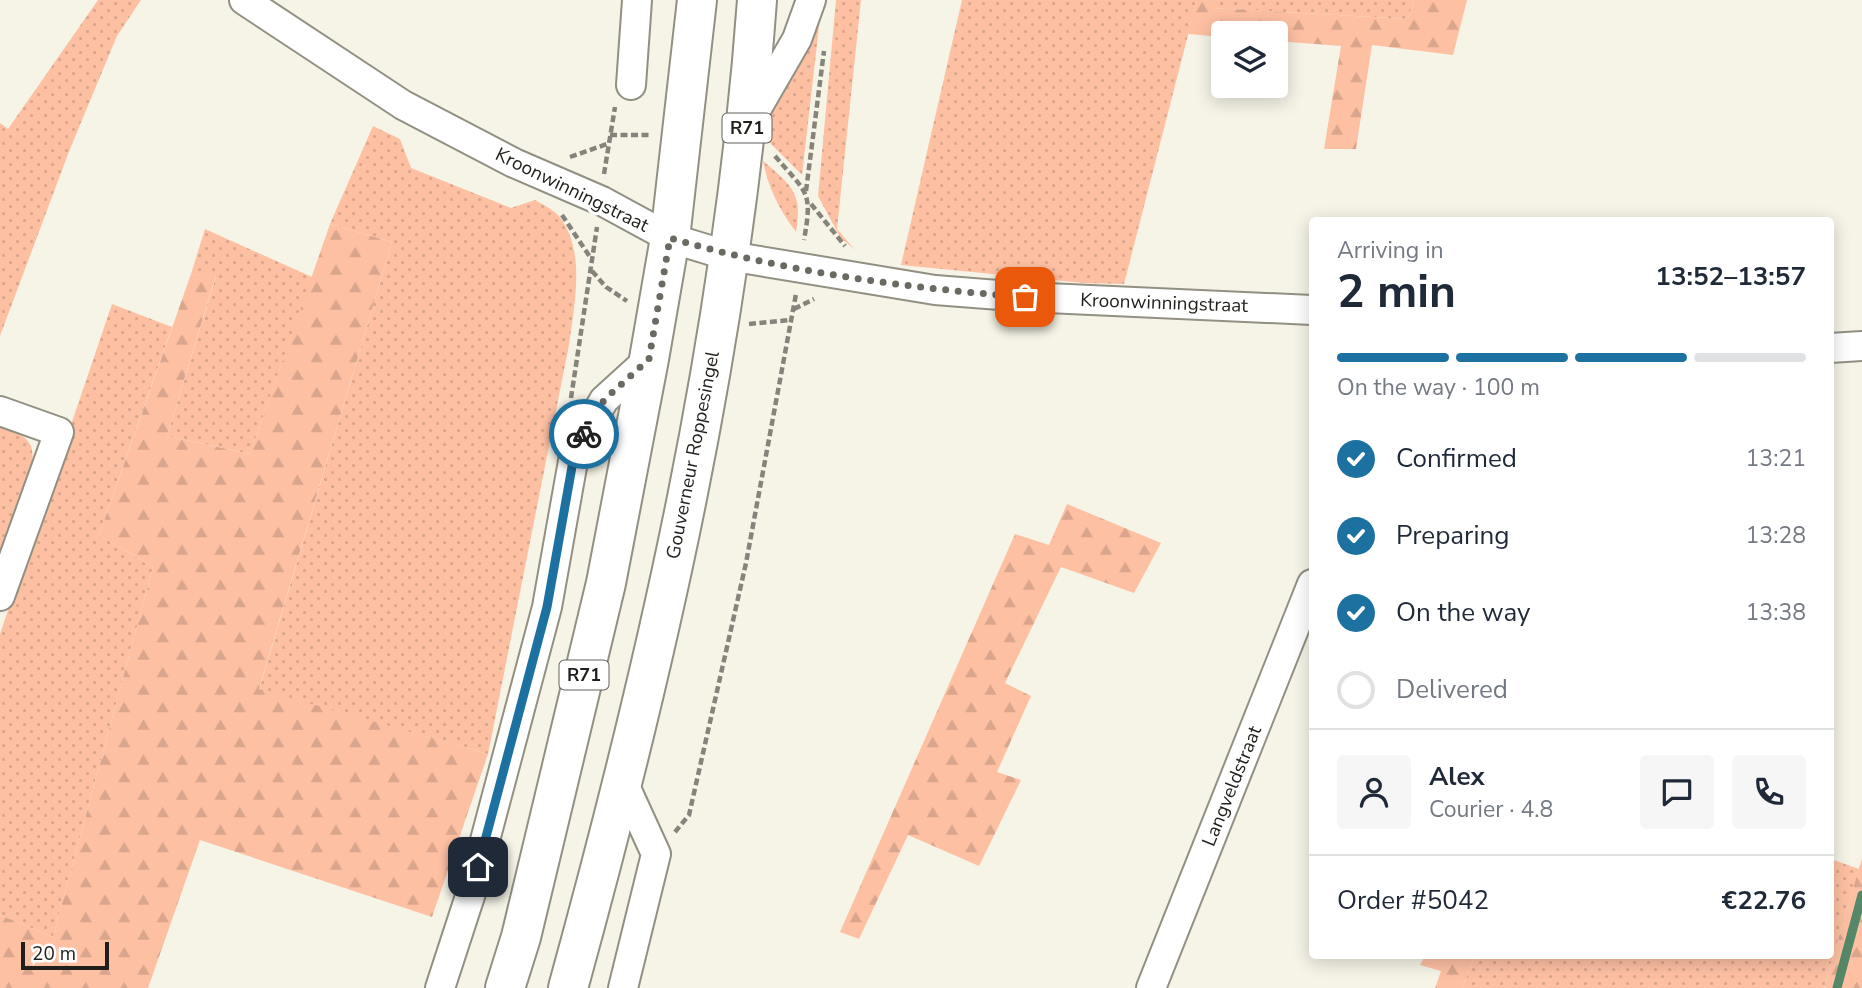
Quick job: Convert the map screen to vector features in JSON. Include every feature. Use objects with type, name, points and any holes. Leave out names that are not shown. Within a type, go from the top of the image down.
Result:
[{"type":"highway","name":"R71","points":[[505,988],[522,937],[606,583],[670,238],[697,0]]},
{"type":"highway","name":"Gouverneur Roppesingel","points":[[568,988],[624,784],[661,629],[729,256],[748,124],[757,0]]},
{"type":"street","name":"Kroonwinningstraat","points":[[244,0],[403,105],[514,163],[602,201],[670,238],[729,256],[935,290],[1025,297],[1309,310]]},
{"type":"street","points":[[631,85],[637,0]]},
{"type":"street","name":"Gouverneur Roppesingel","points":[[748,124],[797,39],[811,0]]},
{"type":"street","points":[[1834,348],[1862,346]]},
{"type":"street","points":[[440,988],[471,893],[547,607],[575,450],[604,400],[649,359]]},
{"type":"street","points":[[0,411],[59,432],[0,596]]},
{"type":"street","name":"Langveldstraat","points":[[1151,988],[1309,592]]},
{"type":"street","points":[[623,988],[656,854],[624,784]]},
{"type":"path","points":[[806,192],[825,40]]},
{"type":"path","points":[[570,399],[610,135]]},
{"type":"path","points":[[656,854],[689,815],[746,563],[790,320]]},
{"type":"green space","points":[[98,0],[141,0],[117,36],[70,149],[0,336],[0,123],[8,129]]},
{"type":"green space","points":[[836,0],[861,0],[837,229],[855,250],[840,237],[818,196]]},
{"type":"green space","points":[[962,0],[1197,0],[1124,284],[1084,283],[901,265]]},
{"type":"green space","points":[[1197,0],[1213,0],[1212,8],[1408,19],[1414,0],[1467,0],[1453,55],[1372,45],[1356,149],[1324,149],[1341,46],[1288,42],[1288,21],[1211,21],[1211,36],[1188,34]]},
{"type":"green space","points":[[1213,0],[1414,0],[1408,19],[1211,8]]},
{"type":"green space","points":[[820,18],[802,175],[767,140],[768,113],[804,56]]},
{"type":"green space","points":[[373,126],[400,139],[411,168],[511,208],[535,200],[547,207],[558,215],[573,244],[576,278],[569,345],[488,754],[259,690],[392,242],[330,224]]},
{"type":"green space","points":[[763,161],[793,191],[798,208],[796,232],[775,199]]},
{"type":"green space","points":[[330,224],[392,242],[259,689],[488,754],[432,917],[200,840],[148,988],[0,988],[0,915],[53,937],[153,567],[99,535],[191,274],[216,275],[167,436],[250,454]]},
{"type":"green space","points":[[205,229],[312,277],[250,454],[167,436],[216,276],[191,274]]},
{"type":"green space","points":[[112,304],[172,327],[99,535],[153,567],[53,937],[0,915],[0,634]]},
{"type":"green space","points":[[0,427],[26,439],[31,446],[33,458],[28,491],[0,572]]},
{"type":"green space","points":[[1067,504],[1161,543],[1134,593],[1061,567],[1005,683],[1031,696],[997,772],[1021,780],[979,866],[908,835],[859,939],[840,932],[1015,534],[1049,545]]},
{"type":"green space","points":[[1862,858],[1862,988],[1824,988]]},
{"type":"green space","points":[[1834,860],[1859,869],[1834,954]]},
{"type":"green space","points":[[1423,959],[1474,959],[1462,988],[1435,988],[1441,971],[1420,965]]},
{"type":"green space","points":[[1474,959],[1833,959],[1824,988],[1462,988]]},
{"type":"waterway","points":[[1837,988],[1862,895]]},
{"type":"way so far","points":[[584,434],[604,400],[649,359],[655,311],[670,238],[729,256],[800,268],[935,290],[1025,297]]},
{"type":"route","points":[[478,867],[547,607],[575,450],[584,434]]}]
